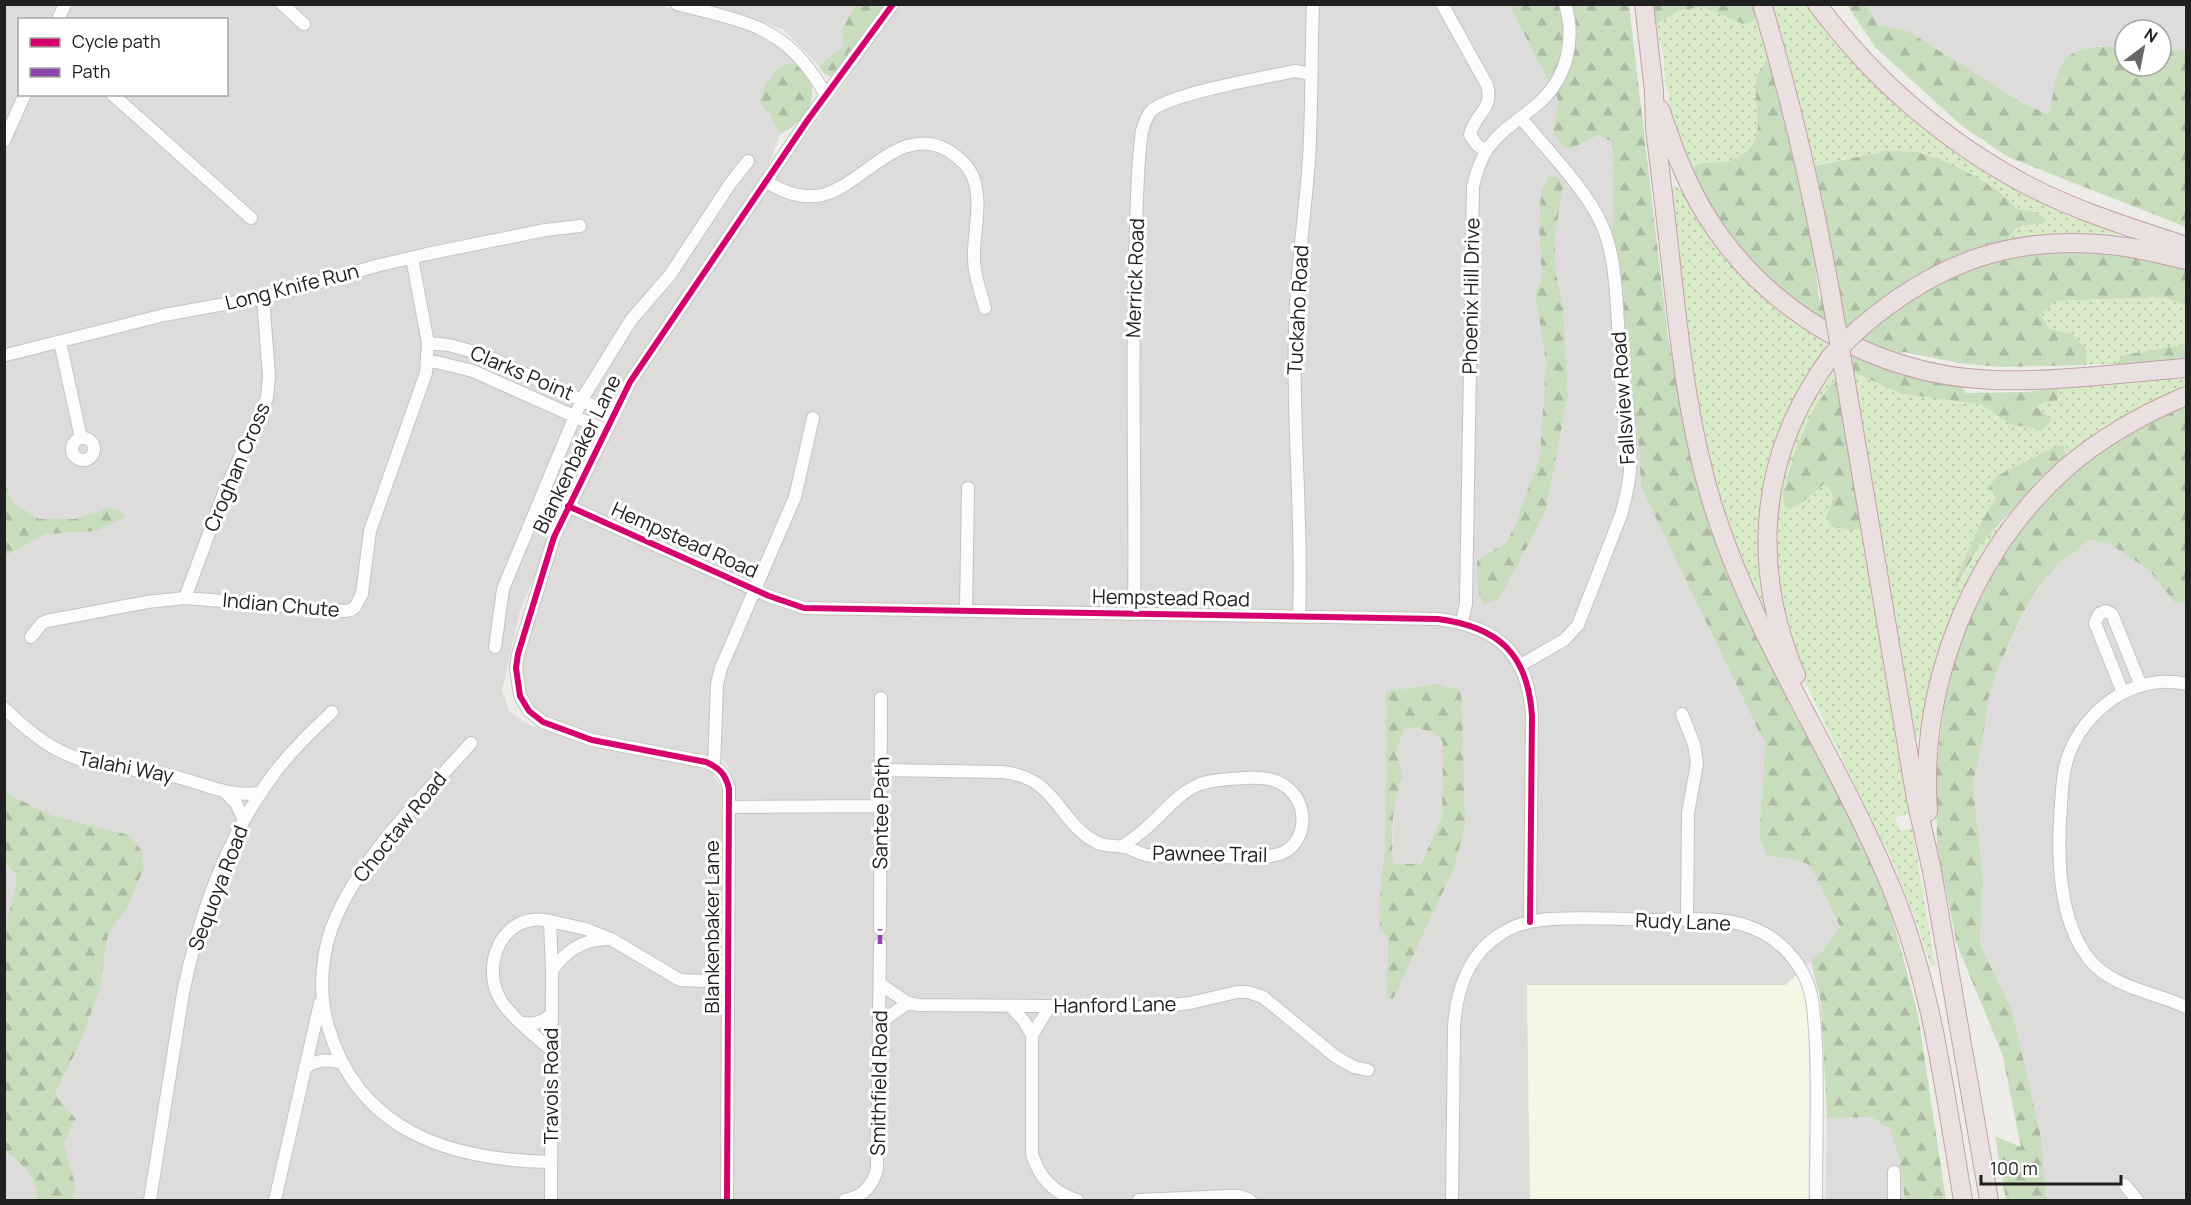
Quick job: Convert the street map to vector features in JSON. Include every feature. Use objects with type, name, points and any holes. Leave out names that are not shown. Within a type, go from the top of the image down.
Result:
[{"type":"highway","points":[[1644,4],[1654,91],[1655,129],[1683,365],[1700,457],[1713,504],[1742,584],[1801,705],[1854,804],[1904,919],[1918,961],[1938,1051],[1963,1200]]},
{"type":"highway","points":[[1762,4],[1803,155],[1834,314],[1916,799],[1932,871],[1989,1200]]},
{"type":"highway","points":[[1817,4],[1844,39],[1882,81],[1929,120],[1989,164],[2066,203],[2187,246]]},
{"type":"highway","points":[[1654,91],[1676,157],[1687,181],[1703,210],[1734,254],[1764,286],[1791,308],[1866,352],[1922,370],[1990,380],[2041,379],[2187,368]]},
{"type":"highway","points":[[1834,767],[1832,751],[1805,695],[1784,638],[1773,597],[1767,545],[1773,476],[1778,458],[1789,429],[1831,356],[1860,328],[1904,293],[1938,273],[1995,253],[2035,245],[2093,244],[2120,246],[2187,260]]},
{"type":"highway","points":[[1932,871],[1927,800],[1932,726],[1939,681],[1952,637],[1967,601],[2006,535],[2039,495],[2067,468],[2120,429],[2187,396]]},
{"type":"street","points":[[59,18],[65,4]]},
{"type":"street","points":[[282,4],[304,24]]},
{"type":"street","points":[[677,4],[712,9],[760,27],[783,40],[802,60],[821,85],[825,95]]},
{"type":"street","name":"Blankenbaker Lane","points":[[727,1200],[730,894],[729,789],[726,779],[714,766],[706,762],[578,736],[536,718],[519,696],[518,654],[548,553],[568,506],[605,430],[644,358],[825,95],[877,29],[893,4]]},
{"type":"street","name":"Tuckaho Road","points":[[1299,616],[1300,517],[1295,404],[1295,332],[1297,281],[1309,160],[1312,4]]},
{"type":"street","points":[[1442,4],[1490,94],[1488,104],[1473,125],[1470,135],[1477,145],[1486,151]]},
{"type":"street","name":"Phoenix Hill Drive","points":[[1462,622],[1466,603],[1473,197],[1477,171],[1486,151],[1498,137],[1555,86],[1565,63],[1571,35],[1565,4]]},
{"type":"street","name":"Merrick Road","points":[[1134,614],[1136,515],[1133,322],[1140,160],[1145,121],[1156,107],[1183,96],[1295,71],[1311,74]]},
{"type":"street","points":[[4,141],[24,96]]},
{"type":"street","points":[[114,96],[251,218]]},
{"type":"street","name":"Fallsview Road","points":[[1519,666],[1564,640],[1578,625],[1621,515],[1626,500],[1630,471],[1626,408],[1611,260],[1606,234],[1585,196],[1521,118]]},
{"type":"street","points":[[766,181],[786,192],[801,196],[816,196],[833,191],[904,147],[926,144],[943,148],[958,157],[970,171],[976,188],[974,259],[985,308]]},
{"type":"street","points":[[495,647],[503,589],[582,399],[631,320],[670,275],[730,184],[748,161]]},
{"type":"street","name":"Long Knife Run","points":[[5,356],[165,315],[263,298],[376,266],[546,230],[580,226]]},
{"type":"street","name":"Indian Chute","points":[[31,637],[42,623],[47,621],[135,604],[185,598],[345,611],[355,607],[363,594],[370,531],[426,373],[428,344],[412,258]]},
{"type":"street","name":"Croghan Cross","points":[[185,598],[225,489],[267,399],[269,376],[263,298]]},
{"type":"street","points":[[60,342],[81,438]]},
{"type":"street","name":"Clarks Point","points":[[428,344],[469,349],[613,415]]},
{"type":"street","name":"Clarks Point","points":[[428,360],[473,371],[605,430]]},
{"type":"street","points":[[500,383],[508,366]]},
{"type":"street","points":[[714,766],[717,684],[721,668],[795,497],[813,418]]},
{"type":"street","points":[[966,611],[968,488]]},
{"type":"street","name":"Hempstead Road","points":[[568,506],[756,590],[804,608],[1438,619],[1473,626],[1496,638],[1513,655],[1529,691],[1532,716],[1530,922]]},
{"type":"street","points":[[2123,693],[2095,623],[2099,614],[2106,611],[2112,614],[2140,686]]},
{"type":"street","points":[[2187,684],[2158,683],[2140,686],[2104,704],[2086,724],[2066,762],[2058,854],[2060,873],[2076,938],[2094,965],[2113,978],[2187,1007]]},
{"type":"street","name":"Santee Path","points":[[880,929],[881,698]]},
{"type":"street","name":"Talahi Way","points":[[4,708],[45,744],[81,761],[170,775],[225,792],[242,794],[262,792]]},
{"type":"street","name":"Sequoya Road","points":[[150,1200],[176,1029],[189,961],[208,900],[243,820],[295,748],[332,712]]},
{"type":"street","points":[[1682,714],[1694,744],[1697,763],[1688,813],[1686,920]]},
{"type":"street","name":"Choctaw Road","points":[[471,743],[426,791],[379,848],[347,894],[336,915],[329,936],[321,997],[332,1042],[342,1063],[374,1107],[394,1123],[416,1136],[458,1151],[499,1159],[550,1162]]},
{"type":"street","name":"Pawnee Trail","points":[[882,770],[992,772],[1021,775],[1042,788],[1088,836],[1110,846],[1122,847],[1146,855],[1273,856],[1287,851],[1294,844],[1302,825],[1301,809],[1290,790],[1269,778],[1213,781],[1186,791],[1144,831],[1122,847]]},
{"type":"street","points":[[225,792],[236,803],[243,820]]},
{"type":"street","points":[[729,807],[880,806]]},
{"type":"street","points":[[551,1050],[499,999],[493,982],[491,966],[498,945],[520,923],[533,919],[586,929],[610,939],[680,980],[728,982]]},
{"type":"street","name":"Rudy Lane","points":[[1452,1200],[1454,1028],[1458,994],[1470,966],[1481,950],[1504,932],[1519,924],[1551,919],[1686,920],[1738,923],[1755,929],[1781,944],[1803,974],[1813,1004],[1817,1067],[1816,1200]]},
{"type":"street","name":"Travois Road","points":[[550,921],[552,971],[551,1200]]},
{"type":"street","points":[[552,971],[561,958],[576,946],[594,939],[610,939]]},
{"type":"street","points":[[879,1028],[888,1017],[908,1003],[880,984],[880,944]]},
{"type":"street","name":"Smithfield Road","points":[[845,1200],[857,1197],[869,1186],[877,1168],[880,984]]},
{"type":"street","name":"Hanford Lane","points":[[908,1003],[1166,1007],[1229,993],[1248,992],[1263,997],[1342,1060],[1354,1067],[1368,1070]]},
{"type":"street","points":[[275,1200],[321,997]]},
{"type":"street","points":[[1010,1006],[1024,1021],[1032,1035],[1032,1154],[1036,1165],[1050,1185],[1061,1194],[1077,1200]]},
{"type":"street","points":[[1032,1035],[1050,1006]]},
{"type":"street","points":[[523,1023],[532,1024],[543,1021],[552,1014]]},
{"type":"street","points":[[305,1068],[327,1059],[342,1063]]},
{"type":"street","points":[[1894,1172],[1894,1200]]},
{"type":"street","points":[[2125,1185],[2137,1200]]},
{"type":"street","points":[[1139,1200],[1239,1196],[1250,1200]]},
{"type":"shaded area","points":[[653,4],[745,27],[771,37],[798,64],[767,111],[780,134],[767,169],[630,369],[587,452],[520,611],[502,690],[509,711],[531,726],[693,764],[711,772],[721,787],[726,806],[722,1200],[73,1200],[75,1184],[64,1143],[76,1119],[55,1096],[80,1043],[100,989],[108,934],[127,907],[129,835],[51,815],[16,798],[5,788],[4,556],[45,534],[97,531],[109,508],[75,519],[39,519],[13,502],[5,482],[5,5]]},
{"type":"shaded area","points":[[710,5],[855,5],[850,15],[844,46],[819,66],[783,29]]},
{"type":"shaded area","points":[[897,5],[1509,5],[1558,99],[1553,131],[1571,149],[1599,135],[1612,142],[1614,208],[1612,230],[1639,448],[1641,487],[1765,744],[1759,839],[1768,856],[1797,860],[1810,865],[1840,928],[1825,948],[1786,985],[1527,985],[1530,1200],[733,1200],[735,917],[729,767],[721,757],[641,745],[574,729],[549,719],[530,704],[523,692],[520,670],[558,542],[615,419],[656,348],[849,77]],"holes":[[[1563,188],[1555,236],[1556,274],[1563,307],[1568,395],[1546,511],[1529,542],[1477,561],[1505,542],[1515,526],[1540,455],[1546,363],[1535,292],[1542,279],[1539,231]],[[1434,684],[1459,689],[1454,868],[1393,998],[1386,996],[1388,938],[1379,903],[1385,846],[1386,691]]]},
{"type":"shaded area","points":[[1865,5],[2186,5],[2186,50],[2173,49],[2173,18],[2113,18],[2113,47],[2100,46],[2062,64],[2048,114],[2022,103],[1908,31],[1879,25]]},
{"type":"shaded area","points":[[2089,540],[2110,544],[2149,570],[2176,604],[2186,602],[2186,1200],[2046,1200],[2041,1137],[2012,1010],[1980,944],[1983,881],[1973,783],[1984,733],[1988,700],[1997,670],[2036,589],[2060,563]]},
{"type":"shaded area","points":[[1416,728],[1433,732],[1443,742],[1442,816],[1420,865],[1393,864],[1394,805],[1396,790],[1403,776],[1396,753],[1404,730]]},
{"type":"shaded area","points":[[4,863],[16,875],[15,890],[5,931]]},
{"type":"shaded area","points":[[1796,976],[1802,987],[1809,1024],[1808,1200],[1530,1200],[1527,985],[1786,985]]},
{"type":"shaded area","points":[[1872,1117],[1890,1129],[1899,1158],[1905,1200],[1825,1200],[1827,1118]]},
{"type":"shaded area","points":[[4,1150],[30,1173],[38,1196],[35,1200],[5,1200]]},
{"type":"green space","points":[[855,5],[886,5],[833,77],[824,74],[819,66],[844,46],[841,32]]},
{"type":"green space","points":[[1509,5],[1629,5],[1668,337],[1685,431],[1708,516],[1735,593],[1795,715],[1862,835],[1891,912],[1918,1015],[1946,1200],[1905,1200],[1899,1158],[1890,1129],[1872,1117],[1827,1118],[1821,1002],[1811,961],[1825,948],[1840,927],[1810,865],[1797,860],[1767,856],[1759,838],[1765,744],[1641,487],[1639,448],[1612,230],[1614,208],[1612,142],[1599,135],[1571,149],[1562,146],[1553,131],[1558,99]]},
{"type":"green space","points":[[1654,5],[1754,5],[1757,16],[1750,23],[1743,24],[1704,7],[1680,10],[1656,24]]},
{"type":"green space","points":[[1772,5],[1808,5],[1868,78],[1897,104],[2118,233],[2116,236],[2033,236],[2005,242],[2021,227],[2042,224],[2034,212],[2017,209],[2009,199],[1886,151],[1814,165]]},
{"type":"green space","points":[[1847,5],[1865,5],[1879,25],[1908,31],[2022,103],[2048,114],[2060,69],[2068,57],[2075,52],[2082,49],[2113,46],[2113,78],[2173,78],[2173,49],[2186,50],[2186,227],[2008,157],[1962,126],[1875,47]]},
{"type":"green space","points":[[1704,7],[1743,24],[1757,16],[1769,57],[1756,103],[1759,133],[1754,141],[1744,153],[1736,158],[1701,163],[1690,168],[1669,113],[1669,93],[1666,87],[1663,53],[1656,24],[1680,10]]},
{"type":"green space","points":[[1769,57],[1812,238],[1819,299],[1823,300],[1827,325],[1760,273],[1716,220],[1690,169],[1702,163],[1734,159],[1746,151],[1753,142],[1758,122],[1757,77]]},
{"type":"green space","points":[[798,64],[807,76],[811,85],[811,101],[809,108],[799,121],[780,134],[768,112],[759,102],[766,83],[780,66]]},
{"type":"green space","points":[[1886,151],[1919,153],[1944,161],[1986,183],[2017,209],[2034,212],[2045,219],[2042,224],[2025,225],[2015,230],[2005,242],[1942,262],[1909,280],[1882,299],[1845,331],[1814,166]]},
{"type":"green space","points":[[1549,176],[1559,178],[1563,188],[1555,236],[1556,274],[1563,307],[1568,395],[1546,511],[1499,599],[1483,604],[1478,590],[1477,561],[1506,542],[1515,526],[1540,455],[1546,363],[1535,292],[1542,279],[1539,231],[1541,192]]},
{"type":"green space","points":[[1676,185],[1714,242],[1753,286],[1782,311],[1830,345],[1808,374],[1785,417],[1775,440],[1765,482],[1774,630],[1747,581],[1708,464],[1710,458],[1701,420],[1697,414],[1692,372],[1671,187]]},
{"type":"green space","points":[[2109,251],[2186,266],[2186,305],[2165,297],[2055,301],[2040,315],[2049,329],[2072,334],[2087,350],[2086,365],[2000,367],[1959,363],[1904,352],[1895,355],[1859,339],[1894,308],[1942,277],[2017,253]]},
{"type":"green space","points":[[2166,297],[2186,305],[2186,344],[2124,355],[2115,364],[2086,365],[2086,350],[2072,334],[2049,329],[2040,315],[2055,301]]},
{"type":"green space","points":[[2186,344],[2186,360],[2115,364],[2124,355]]},
{"type":"green space","points":[[1848,354],[1904,373],[1962,386],[1966,393],[2026,392],[2058,388],[2057,401],[2043,402],[2037,407],[2052,420],[2042,430],[2011,424],[1980,404],[1902,394],[1851,371]]},
{"type":"green space","points":[[1834,367],[1836,378],[1814,408],[1824,484],[1832,491],[1833,501],[1826,517],[1850,530],[1862,529],[1910,813],[1895,818],[1900,831],[1912,828],[1935,965],[1931,967],[1893,862],[1802,676],[1776,586],[1778,481],[1803,415]]},
{"type":"green space","points":[[1851,371],[1902,394],[1980,404],[1991,410],[2052,420],[2037,407],[2043,402],[2057,401],[2058,388],[2186,375],[2186,390],[2107,424],[2066,456],[2063,446],[1989,487],[1996,496],[1979,526],[1955,582],[1963,578],[1980,545],[2002,523],[2004,525],[1955,612],[1937,653],[1921,732],[1916,740]]},
{"type":"green space","points":[[1836,378],[1862,529],[1850,530],[1833,527],[1826,517],[1833,501],[1832,491],[1824,484],[1800,504],[1788,509],[1784,504],[1783,494],[1795,451],[1814,408]]},
{"type":"green space","points":[[2186,403],[2186,602],[2176,604],[2149,570],[2110,544],[2089,540],[2060,563],[2036,589],[1997,670],[1988,700],[1984,733],[1973,783],[1983,881],[1980,944],[2012,1010],[2041,1137],[2046,1200],[2006,1200],[1995,1136],[2021,1147],[2002,1053],[1957,945],[1937,846],[1936,769],[1945,700],[1963,628],[1993,567],[2043,498],[2135,426]]},
{"type":"green space","points":[[2057,446],[2064,446],[2066,456],[2035,485],[1980,545],[1955,589],[1955,582],[1979,526],[1996,497],[1989,487],[1997,476]]},
{"type":"green space","points":[[4,482],[13,502],[39,519],[75,519],[109,508],[120,510],[125,517],[97,531],[45,534],[5,556]]},
{"type":"green space","points":[[1434,684],[1459,689],[1462,700],[1465,826],[1454,868],[1393,999],[1386,997],[1388,938],[1380,929],[1379,903],[1385,846],[1386,691]],"holes":[[[1416,728],[1433,732],[1443,742],[1442,816],[1421,864],[1393,864],[1394,808],[1403,776],[1396,753],[1404,730]]]},
{"type":"green space","points":[[4,788],[16,798],[51,815],[129,835],[141,850],[144,868],[127,907],[108,934],[100,989],[80,1043],[55,1095],[76,1119],[64,1143],[75,1184],[73,1200],[35,1200],[38,1196],[30,1173],[5,1150],[4,931],[15,890],[16,875],[5,863]]},
{"type":"marked path","points":[[880,929],[880,944]]},
{"type":"cycle path","points":[[727,1200],[729,789],[726,780],[719,769],[706,762],[592,740],[543,722],[529,711],[520,696],[516,668],[518,654],[554,537],[630,382],[807,121],[893,4]]},
{"type":"cycle path","points":[[568,506],[769,596],[804,608],[1438,619],[1478,629],[1506,647],[1517,660],[1529,694],[1532,716],[1530,922]]}]
